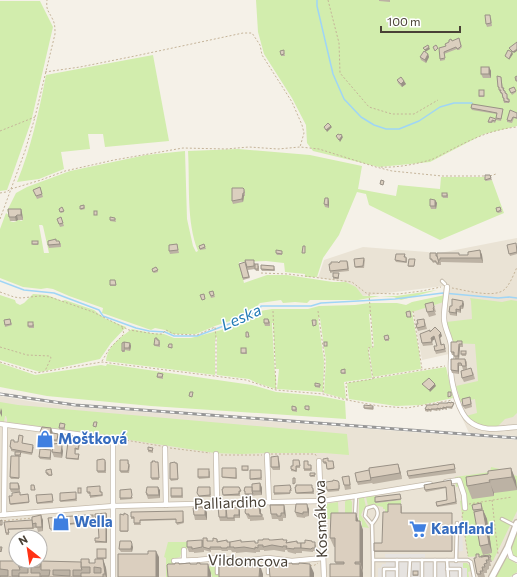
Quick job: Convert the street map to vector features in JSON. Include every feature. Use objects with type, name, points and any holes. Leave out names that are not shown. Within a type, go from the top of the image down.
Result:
[{"type":"street","points":[[446,289],[444,318],[451,344],[451,373],[457,399],[465,416],[474,424],[492,429],[517,427]]},
{"type":"street","points":[[2,515],[2,424],[113,439],[113,577]]},
{"type":"street","points":[[165,448],[166,505]]},
{"type":"street","points":[[216,454],[217,504]]},
{"type":"street","points":[[267,455],[269,502]]},
{"type":"street","name":"Kosmákova","points":[[319,461],[324,577]]},
{"type":"street","points":[[444,482],[458,480],[464,495],[465,506]]},
{"type":"street","name":"Palliardiho","points":[[2,515],[114,506],[321,501],[437,483]]},
{"type":"street","points":[[492,577],[508,547],[517,525]]},
{"type":"street","points":[[508,547],[511,557],[517,560]]},
{"type":"street","points":[[184,550],[184,560]]},
{"type":"street","name":"Vildomcova","points":[[174,561],[217,558],[243,561],[268,558],[290,561],[323,558]]},
{"type":"lane","points":[[442,281],[446,289]]},
{"type":"lane","points":[[355,523],[356,496]]},
{"type":"lane","points":[[372,524],[376,520],[378,513],[374,506],[368,508],[365,513],[365,516],[372,524],[373,577]]},
{"type":"lane","points":[[502,519],[517,525]]},
{"type":"lane","points":[[456,523],[456,560]]},
{"type":"lane","points":[[217,558],[217,573]]},
{"type":"lane","points":[[268,558],[268,573]]},
{"type":"lane","points":[[373,560],[456,560],[471,562],[474,577]]},
{"type":"lane","points":[[397,560],[397,577]]},
{"type":"lane","points":[[409,577],[410,560]]},
{"type":"lane","points":[[422,560],[422,577]]},
{"type":"lane","points":[[435,560],[435,577]]},
{"type":"lane","points":[[448,560],[448,577]]},
{"type":"lane","points":[[384,577],[384,569],[397,569]]},
{"type":"lane","points":[[448,569],[460,569],[460,577]]},
{"type":"path","points":[[0,219],[25,151],[35,117],[55,34],[53,22],[46,8],[47,0]]},
{"type":"path","points":[[328,0],[339,43],[340,72],[368,107],[392,114],[414,114],[438,100]]},
{"type":"path","points":[[45,72],[80,67],[243,32],[252,32],[260,45],[262,55],[292,102],[302,125],[304,133],[300,147]]},
{"type":"path","points":[[0,131],[35,117]]},
{"type":"path","points":[[378,167],[390,168],[433,159],[481,135],[501,129],[517,127]]},
{"type":"path","points":[[0,193],[65,171],[183,148],[226,149],[249,147],[278,149],[300,147],[319,149],[378,167],[408,173],[470,177],[496,174]]},
{"type":"path","points":[[453,288],[490,294],[500,293],[507,286],[517,267]]},
{"type":"path","points":[[261,274],[288,274],[352,282],[366,293],[398,294],[440,287],[446,289]]},
{"type":"path","points":[[0,292],[14,298],[40,296],[50,297],[93,312],[129,330],[156,334],[162,334],[166,330],[171,334],[197,334],[215,327],[216,376]]},
{"type":"path","points":[[368,293],[373,347],[368,348],[373,379]]},
{"type":"path","points":[[273,311],[276,390]]},
{"type":"path","points":[[318,311],[325,361],[323,394]]},
{"type":"path","points":[[413,311],[422,370]]},
{"type":"path","points":[[102,362],[110,348],[124,334],[122,327]]},
{"type":"path","points":[[0,347],[27,355],[50,356],[51,358],[45,372]]},
{"type":"path","points":[[0,362],[36,373],[102,362],[246,380],[276,390],[323,394],[378,406],[407,408],[457,399]]},
{"type":"path","points":[[347,400],[346,382],[451,366]]},
{"type":"path","points":[[113,439],[121,439],[165,448]]},
{"type":"path","points":[[267,455],[315,454],[319,461]]},
{"type":"path","points":[[471,557],[467,557],[462,516],[465,506],[512,497]]},
{"type":"path","points":[[492,500],[498,558]]},
{"type":"path","points":[[0,521],[37,518]]},
{"type":"path","points":[[305,567],[316,566],[323,558]]},
{"type":"shaded area","points":[[517,238],[517,436],[469,433],[453,398],[448,365],[449,354],[422,360],[413,311],[444,302],[445,296],[442,296],[444,286],[363,296],[355,287],[346,282],[318,278],[324,260],[363,247],[440,253]]},
{"type":"shaded area","points":[[0,396],[75,407],[517,440],[517,577],[0,577]]},
{"type":"shaded area","points":[[462,521],[463,551],[455,552],[455,522]]},
{"type":"shaded area","points":[[385,554],[425,554],[425,562],[463,563],[463,568],[467,568],[467,577],[378,577],[378,568],[381,568],[382,564],[386,564]]},
{"type":"green space","points":[[256,0],[517,0],[517,126],[484,134],[430,162],[379,167],[313,151],[307,143],[306,125],[292,98],[264,54],[258,32]]},
{"type":"green space","points":[[0,1],[40,1],[53,27],[31,122],[7,190],[0,191]]},
{"type":"green space","points":[[153,55],[169,141],[105,147],[103,134],[88,134],[90,149],[61,152],[64,169],[39,179],[17,182],[34,130],[46,75]]},
{"type":"green space","points":[[238,149],[310,155],[362,166],[358,189],[396,196],[398,185],[440,189],[441,177],[485,177],[486,181],[492,180],[504,213],[440,240],[369,205],[366,194],[357,192],[339,235],[323,258],[317,277],[305,277],[305,274],[285,272],[284,263],[266,261],[239,262],[244,283],[267,275],[287,275],[333,282],[346,282],[356,287],[363,296],[380,296],[358,300],[310,300],[307,303],[283,303],[281,300],[260,303],[251,312],[242,317],[196,334],[172,334],[165,330],[155,328],[151,330],[102,313],[103,308],[53,289],[23,287],[0,278],[0,229],[6,213],[10,216],[11,222],[18,219],[21,221],[23,220],[22,214],[9,213],[7,211],[16,193],[27,187],[70,171],[146,155],[185,151],[187,219],[193,246],[196,252],[198,251],[194,239],[190,215],[188,151]],"holes":[[[39,225],[43,226],[49,253],[44,253]]]},
{"type":"green space","points":[[437,290],[401,300],[394,297],[380,296],[397,296]]},
{"type":"green space","points":[[33,294],[47,295],[94,310],[104,318],[126,327],[111,343],[100,359],[40,372],[0,360],[0,295],[15,300],[16,303],[20,305]]},
{"type":"green space","points":[[445,295],[444,302],[412,312],[421,369],[373,377],[369,348],[374,347],[371,314],[369,314],[372,347],[368,348],[372,378],[344,382],[346,399],[324,393],[326,361],[320,318],[318,319],[324,361],[323,392],[277,389],[279,369],[276,369],[273,323],[276,389],[249,379],[217,375],[217,336],[215,340],[215,375],[106,361],[112,346],[132,329],[164,334],[174,338],[191,338],[221,330],[260,311],[272,309],[308,309],[319,306],[370,303],[397,303],[406,305],[412,302]]},
{"type":"green space","points":[[470,298],[502,302],[511,300],[517,301],[517,413],[513,417],[505,419],[498,426],[479,427],[466,416],[477,413],[475,399],[461,402],[456,386],[478,381],[475,344],[452,343],[446,322],[472,319]]},
{"type":"green space","points":[[0,363],[35,375],[101,365],[106,366],[107,364],[252,385],[276,392],[320,396],[345,401],[346,419],[151,406],[47,396],[0,387]]},
{"type":"green space","points":[[446,367],[453,398],[421,405],[396,406],[349,399],[347,383]]},
{"type":"green space","points":[[0,402],[18,405],[347,434],[349,455],[324,453],[215,453],[130,440],[122,437],[65,430],[65,425],[60,429],[7,422],[6,416],[4,422],[0,421]]},
{"type":"green space","points":[[491,467],[504,470],[504,472],[517,476],[517,511],[493,561],[482,556],[468,557],[460,501],[462,500],[460,486],[456,487],[455,477],[490,472]]},
{"type":"green space","points":[[375,496],[376,503],[401,500],[401,506],[388,506],[388,512],[385,512],[383,507],[373,505],[368,506],[366,497]]},
{"type":"green space","points":[[359,498],[364,498],[366,507],[361,515],[369,528],[362,527],[362,520],[359,522]]},
{"type":"green space","points":[[350,499],[352,502],[352,522],[345,523],[345,502],[346,500]]},
{"type":"green space","points":[[338,502],[339,522],[333,519],[326,519],[325,504]]},
{"type":"green space","points":[[517,531],[517,558],[512,552],[511,546]]},
{"type":"green space","points":[[168,542],[187,542],[187,550],[182,550],[180,557],[173,559],[173,567],[168,568],[168,577],[166,577],[166,558],[164,557]]},
{"type":"green space","points":[[506,557],[517,564],[517,572],[510,577],[496,577]]},
{"type":"green space","points":[[212,561],[215,563],[215,573],[219,573],[219,563],[221,561],[220,577],[212,577],[212,575],[204,567],[214,566]]},
{"type":"green space","points":[[463,563],[467,563],[470,566],[471,571],[468,572],[469,577],[467,577],[467,568],[463,568]]},
{"type":"building","points":[[485,15],[490,15],[491,23],[486,24]]},
{"type":"building","points":[[459,38],[461,46],[457,49],[456,47],[444,52],[445,58],[440,59],[439,48],[446,46],[445,44],[451,39],[452,41]]},
{"type":"building","points":[[517,42],[517,49],[513,52],[509,48]]},
{"type":"building","points":[[428,45],[429,47],[425,50],[423,48]]},
{"type":"building","points":[[436,45],[438,48],[435,51],[433,47]]},
{"type":"building","points":[[284,50],[284,54],[281,55],[280,51]]},
{"type":"building","points":[[508,50],[512,52],[509,59],[505,56]]},
{"type":"building","points":[[424,51],[428,54],[425,60],[420,57]]},
{"type":"building","points":[[481,67],[489,67],[489,74],[481,74]]},
{"type":"building","points":[[497,76],[501,77],[502,88],[504,88],[503,90],[507,94],[507,99],[509,99],[509,102],[504,101],[502,93],[500,92],[501,90],[499,90],[498,87]]},
{"type":"building","points":[[401,77],[404,81],[401,84],[397,80]]},
{"type":"building","points":[[514,87],[516,91],[511,93],[509,89]]},
{"type":"building","points":[[479,90],[484,90],[484,96],[479,96]]},
{"type":"building","points":[[472,104],[503,109],[501,119],[496,118],[497,113],[471,108]]},
{"type":"building","points":[[510,110],[517,113],[517,118],[513,117],[511,121],[507,120]]},
{"type":"building","points":[[490,117],[496,119],[495,121],[492,120],[492,122],[488,122]]},
{"type":"building","points":[[328,123],[331,126],[326,130],[324,127]]},
{"type":"building","points":[[341,134],[342,136],[339,140],[336,136]]},
{"type":"building","points":[[485,175],[490,175],[491,178],[485,180]]},
{"type":"building","points":[[381,180],[384,181],[383,185],[380,184]]},
{"type":"building","points":[[40,187],[42,194],[36,196],[33,190]]},
{"type":"building","points":[[232,188],[244,189],[242,199],[232,201]]},
{"type":"building","points":[[442,193],[447,193],[447,196],[442,196]]},
{"type":"building","points":[[325,198],[328,198],[328,205],[324,204]]},
{"type":"building","points":[[430,199],[435,200],[435,206],[430,206]]},
{"type":"building","points":[[84,205],[84,208],[80,209],[80,206]]},
{"type":"building","points":[[62,207],[64,211],[60,212],[59,209]]},
{"type":"building","points":[[500,207],[501,210],[497,212],[496,208]]},
{"type":"building","points":[[8,209],[21,209],[21,215],[9,217]]},
{"type":"building","points":[[94,211],[97,211],[97,215],[94,215]]},
{"type":"building","points":[[61,217],[63,223],[59,224],[57,219]]},
{"type":"building","points":[[110,217],[115,218],[115,220],[110,220]]},
{"type":"building","points":[[56,239],[56,241],[59,241],[60,244],[48,245],[48,241]]},
{"type":"building","points":[[32,241],[38,241],[38,244],[32,244]]},
{"type":"building","points":[[516,243],[517,252],[509,254],[507,245]]},
{"type":"building","points":[[177,244],[178,250],[169,251],[169,245]]},
{"type":"building","points":[[204,244],[205,247],[200,249],[199,246]]},
{"type":"building","points":[[303,246],[305,246],[305,253],[302,253]]},
{"type":"building","points":[[276,250],[282,251],[282,254],[276,253]]},
{"type":"building","points":[[480,250],[481,258],[440,258],[440,260],[437,260],[437,253],[459,253],[459,255],[468,255],[468,252]]},
{"type":"building","points":[[430,253],[436,253],[439,263],[436,263],[436,261],[432,261],[432,259],[430,259]]},
{"type":"building","points":[[396,254],[405,254],[404,257],[406,257],[406,262],[395,260]]},
{"type":"building","points":[[364,258],[363,266],[355,267],[354,259]]},
{"type":"building","points":[[409,259],[415,259],[414,266],[408,266]]},
{"type":"building","points":[[245,260],[254,260],[254,266],[247,267]]},
{"type":"building","points":[[340,261],[347,261],[348,269],[330,271],[329,264],[331,264],[331,262],[339,263]]},
{"type":"building","points":[[245,262],[249,277],[243,278],[239,264]]},
{"type":"building","points":[[255,264],[258,264],[258,269],[255,269]]},
{"type":"building","points":[[261,265],[274,266],[274,270],[261,269]]},
{"type":"building","points":[[156,267],[158,270],[153,272],[152,269]]},
{"type":"building","points":[[333,273],[339,273],[338,278],[333,277]]},
{"type":"building","points":[[110,280],[115,280],[116,285],[110,285]]},
{"type":"building","points":[[213,291],[214,295],[211,296],[209,292]]},
{"type":"building","points":[[204,294],[205,299],[202,300],[200,295]]},
{"type":"building","points":[[452,299],[463,301],[462,306],[460,306],[460,310],[456,309],[456,313],[449,312],[450,306],[452,306]]},
{"type":"building","points":[[433,302],[434,311],[427,312],[425,304]]},
{"type":"building","points":[[410,311],[411,317],[407,317],[406,312]]},
{"type":"building","points":[[10,319],[11,324],[5,325],[4,320]]},
{"type":"building","points":[[264,319],[268,319],[269,323],[264,323]]},
{"type":"building","points":[[424,319],[425,326],[417,328],[417,320]]},
{"type":"building","points":[[312,320],[316,320],[316,325],[313,326]]},
{"type":"building","points":[[28,322],[33,322],[33,326],[28,326]]},
{"type":"building","points":[[435,327],[441,333],[439,335],[441,345],[444,344],[445,349],[435,351],[434,346],[437,346],[434,336],[431,338],[432,342],[422,343],[420,334],[430,330],[430,332]]},
{"type":"building","points":[[246,332],[248,332],[249,337],[246,337]]},
{"type":"building","points":[[388,335],[389,339],[385,340],[384,336]]},
{"type":"building","points":[[155,338],[159,340],[159,345],[154,345]]},
{"type":"building","points":[[462,341],[462,344],[459,344],[458,356],[454,356],[454,352],[451,352],[451,342]]},
{"type":"building","points":[[124,342],[130,343],[129,348],[124,348]]},
{"type":"building","points":[[124,342],[124,351],[122,351],[122,343]]},
{"type":"building","points":[[324,342],[327,342],[327,346],[324,346]]},
{"type":"building","points":[[169,344],[172,344],[172,348],[168,347]]},
{"type":"building","points":[[241,348],[246,348],[246,353],[241,353]]},
{"type":"building","points":[[461,351],[466,351],[466,354],[461,354]]},
{"type":"building","points":[[451,359],[465,359],[466,366],[462,366],[461,363],[458,363],[458,371],[451,370]]},
{"type":"building","points":[[471,368],[473,375],[462,378],[461,371]]},
{"type":"building","points":[[345,369],[345,373],[341,373],[341,370]]},
{"type":"building","points":[[158,373],[163,374],[162,377],[157,377]]},
{"type":"building","points":[[429,378],[435,384],[429,390],[422,384]]},
{"type":"building","points":[[315,383],[320,384],[320,386],[315,386]]},
{"type":"building","points":[[190,392],[193,392],[192,397],[189,396]]},
{"type":"building","points":[[448,392],[451,392],[451,396],[448,397]]},
{"type":"building","points":[[470,397],[471,404],[463,406],[462,399]]},
{"type":"building","points":[[439,403],[454,403],[452,407],[443,407],[443,409],[437,408],[431,410],[425,409],[427,405],[438,405]]},
{"type":"building","points":[[364,405],[373,406],[373,408],[364,408]]},
{"type":"building","points":[[292,406],[296,407],[296,410],[292,410]]},
{"type":"building","points":[[305,406],[309,406],[309,410],[305,409]]},
{"type":"building","points":[[94,422],[97,422],[96,427],[93,426]]},
{"type":"building","points":[[60,423],[65,424],[64,428],[59,428]]},
{"type":"building","points":[[42,427],[51,428],[50,433],[45,432],[44,439],[40,438]]},
{"type":"building","points":[[53,433],[58,434],[57,440],[52,440]]},
{"type":"building","points":[[63,434],[72,435],[72,440],[80,440],[78,449],[75,448],[75,454],[79,454],[78,459],[66,458],[68,441],[62,439]]},
{"type":"building","points":[[19,435],[23,436],[22,443],[33,445],[32,453],[11,449],[11,440],[18,442]]},
{"type":"building","points":[[60,443],[62,446],[61,453],[52,452],[53,444]]},
{"type":"building","points":[[148,447],[153,448],[152,451],[148,450]]},
{"type":"building","points":[[40,449],[51,450],[50,458],[39,457]]},
{"type":"building","points":[[15,452],[21,452],[20,455],[15,455]]},
{"type":"building","points":[[11,456],[19,456],[19,478],[10,477]]},
{"type":"building","points":[[278,456],[279,467],[271,467],[271,457]]},
{"type":"building","points":[[328,458],[328,461],[333,461],[334,468],[327,469],[326,462],[323,462],[323,459]]},
{"type":"building","points":[[97,460],[105,460],[105,471],[97,471]]},
{"type":"building","points":[[120,460],[128,460],[128,471],[120,471]]},
{"type":"building","points":[[293,460],[299,460],[300,466],[296,466],[296,471],[291,469],[291,466],[293,466]]},
{"type":"building","points":[[152,461],[158,462],[159,478],[151,478]]},
{"type":"building","points":[[304,461],[308,461],[308,465],[311,465],[311,469],[304,469]]},
{"type":"building","points":[[170,463],[177,463],[178,479],[170,479]]},
{"type":"building","points":[[398,464],[400,473],[370,478],[369,468]]},
{"type":"building","points":[[454,464],[455,469],[408,476],[407,471]]},
{"type":"building","points":[[242,466],[248,466],[248,470],[242,470]]},
{"type":"building","points":[[222,468],[236,468],[236,478],[222,477]]},
{"type":"building","points":[[511,468],[512,477],[489,480],[490,482],[467,486],[466,477],[488,474],[488,471]]},
{"type":"building","points":[[51,469],[52,475],[48,475],[46,470]]},
{"type":"building","points":[[198,469],[209,469],[209,477],[198,477]]},
{"type":"building","points":[[250,470],[261,470],[261,478],[250,479]]},
{"type":"building","points":[[369,470],[371,480],[357,482],[355,473]]},
{"type":"building","points":[[310,473],[315,473],[315,475],[310,476]]},
{"type":"building","points":[[349,476],[350,485],[344,485],[342,477]]},
{"type":"building","points":[[293,478],[295,478],[295,483],[293,484]]},
{"type":"building","points":[[333,480],[338,481],[339,489],[327,490],[326,482]]},
{"type":"building","points":[[451,480],[452,486],[454,485],[456,502],[437,506],[436,502],[447,500],[446,487],[425,490],[424,485]]},
{"type":"building","points":[[10,483],[18,483],[19,489],[10,489]]},
{"type":"building","points":[[260,483],[260,491],[252,491],[252,484]]},
{"type":"building","points":[[31,485],[34,485],[35,490],[31,490]]},
{"type":"building","points":[[290,485],[290,493],[274,493],[274,486]]},
{"type":"building","points":[[296,485],[312,485],[313,492],[296,493]]},
{"type":"building","points":[[100,486],[100,492],[102,492],[102,495],[90,496],[90,492],[87,492],[87,487]]},
{"type":"building","points":[[147,487],[158,487],[159,495],[147,495]]},
{"type":"building","points":[[198,487],[210,487],[210,495],[199,496],[197,493]]},
{"type":"building","points":[[223,487],[239,487],[241,491],[239,491],[239,494],[223,495]]},
{"type":"building","points":[[245,487],[252,487],[253,494],[245,494]]},
{"type":"building","points":[[78,488],[81,488],[81,493],[78,493]]},
{"type":"building","points":[[171,488],[182,488],[182,496],[171,496]]},
{"type":"building","points":[[131,489],[131,498],[120,498],[120,490]]},
{"type":"building","points":[[20,492],[20,495],[28,494],[29,502],[10,504],[9,496],[12,496],[12,493]]},
{"type":"building","points":[[76,492],[76,499],[60,501],[60,493]]},
{"type":"building","points":[[52,494],[53,501],[37,503],[36,495]]},
{"type":"building","points":[[400,494],[401,499],[375,502],[375,497]]},
{"type":"building","points":[[481,503],[482,509],[473,510],[472,505]]},
{"type":"building","points":[[296,504],[307,504],[308,512],[303,512],[303,514],[295,512]]},
{"type":"building","name":"Kaufland","points":[[388,504],[401,504],[401,513],[452,513],[452,551],[374,551],[374,543],[382,543],[383,512],[388,512]]},
{"type":"building","points":[[270,505],[284,505],[284,513],[281,513],[281,516],[271,514]]},
{"type":"building","points":[[226,506],[226,517],[219,517],[218,507]]},
{"type":"building","points":[[246,506],[259,506],[260,514],[262,514],[262,516],[249,516],[249,514],[246,514],[245,512]]},
{"type":"building","points":[[226,507],[239,508],[239,515],[234,515],[234,518],[227,518]]},
{"type":"building","points":[[193,508],[205,508],[205,515],[194,515]]},
{"type":"building","points":[[483,510],[489,544],[480,546],[474,512]]},
{"type":"building","points":[[183,511],[183,522],[176,523],[176,519],[140,520],[140,523],[134,523],[134,517],[131,517],[131,512]]},
{"type":"building","points":[[106,513],[106,542],[95,541],[95,538],[99,538],[98,522],[100,520],[99,517],[95,517],[95,514]]},
{"type":"building","points":[[124,513],[128,515],[128,531],[120,531],[120,514],[124,515]]},
{"type":"building","points":[[331,513],[356,513],[356,521],[360,521],[360,562],[355,562],[355,564],[360,564],[360,577],[330,577],[330,564],[344,564],[344,562],[335,562],[335,538],[330,538]]},
{"type":"building","points":[[41,515],[42,527],[36,527],[36,523],[32,524],[32,517]]},
{"type":"building","points":[[86,515],[87,526],[84,526],[83,522],[57,524],[53,525],[53,529],[50,529],[48,518]]},
{"type":"building","points":[[90,515],[93,515],[93,522],[90,522]]},
{"type":"building","points":[[32,520],[33,528],[8,529],[8,533],[6,533],[4,522]]},
{"type":"building","points":[[203,538],[207,538],[207,541],[213,541],[213,538],[217,539],[217,542],[227,540],[227,542],[230,542],[230,547],[210,547],[210,549],[203,547]]},
{"type":"building","points":[[283,539],[287,540],[286,543],[297,541],[297,543],[301,543],[301,548],[294,549],[286,548],[287,546],[283,547],[272,545],[263,547],[263,545],[258,545],[258,548],[255,547],[255,549],[230,547],[230,542],[241,540],[241,542],[255,541],[255,543],[258,543],[258,540]]},
{"type":"building","points":[[202,540],[202,547],[192,549],[192,547],[187,547],[187,541]]},
{"type":"building","points":[[305,540],[315,542],[315,548],[301,548],[301,543],[305,543]]},
{"type":"building","points":[[120,541],[131,541],[131,549],[119,549]]},
{"type":"building","points":[[97,549],[106,549],[106,558],[97,558]]},
{"type":"building","points":[[148,551],[156,551],[156,577],[118,577],[118,554],[148,554]]},
{"type":"building","points":[[476,554],[479,554],[479,557],[488,556],[489,560],[486,560],[487,563],[484,564],[485,567],[482,567],[483,571],[480,571],[481,574],[477,574],[474,558],[476,558]]},
{"type":"building","points":[[490,555],[491,557],[481,557],[481,556]]},
{"type":"building","points":[[81,559],[89,559],[89,563],[95,563],[95,559],[103,559],[105,574],[103,574],[103,577],[81,577],[81,573],[90,573],[90,567],[81,567]],"holes":[[[94,567],[101,568],[101,573],[94,573]]]},
{"type":"building","points":[[0,561],[8,561],[8,569],[20,570],[12,570],[12,576],[19,577],[0,577],[8,576],[8,570],[0,569]]},
{"type":"building","points":[[48,561],[81,562],[82,570],[73,570],[73,576],[81,577],[41,577],[49,576],[50,570],[41,569],[48,569]],"holes":[[[53,570],[70,570],[70,576],[53,575]]]},
{"type":"building","points":[[175,563],[208,564],[208,577],[168,577],[167,565]]},
{"type":"building","points":[[278,563],[310,564],[310,577],[270,577],[269,565]]},
{"type":"building","points":[[219,564],[259,564],[259,577],[219,577]]},
{"type":"building","points":[[28,569],[31,569],[31,573],[40,573],[40,577],[19,577],[19,573],[28,573]]},
{"type":"building","points":[[413,571],[418,571],[418,575],[413,575]]},
{"type":"waterway","points":[[317,0],[317,6],[333,74],[344,99],[361,117],[374,125],[386,129],[399,129],[419,121],[440,107],[454,103],[472,103]]},
{"type":"waterway","name":"Leska","points":[[0,281],[24,290],[54,293],[99,310],[103,316],[136,328],[165,332],[174,336],[197,336],[245,318],[260,309],[261,306],[311,306],[321,303],[395,299],[443,293],[498,298],[517,298]]},
{"type":"railway","points":[[0,394],[75,405],[517,438]]},
{"type":"place","name":"Moštková","points":[[45,439]]},
{"type":"place","name":"Wella","points":[[61,522]]},
{"type":"place","name":"Kaufland","points":[[418,529]]}]
